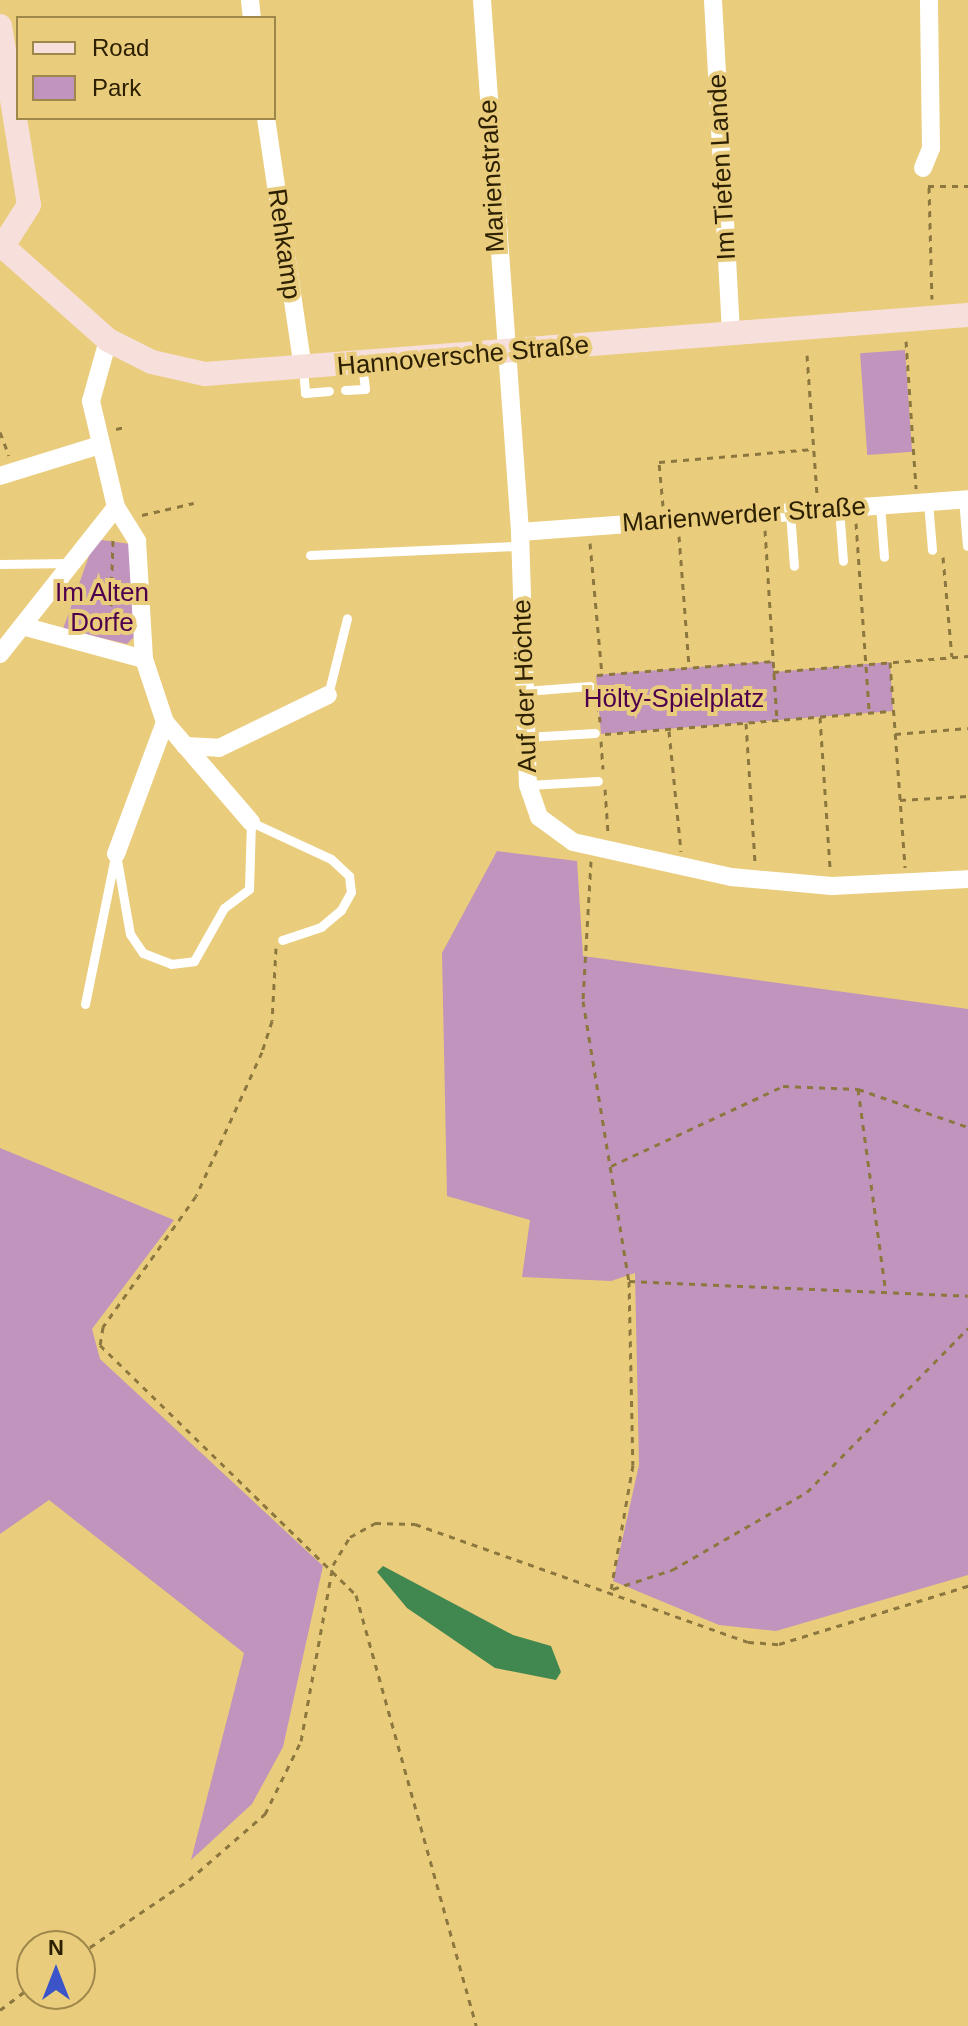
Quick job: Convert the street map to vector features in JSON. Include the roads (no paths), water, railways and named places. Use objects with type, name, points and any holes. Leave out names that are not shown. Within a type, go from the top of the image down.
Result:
[{"type":"street","name":"Marienstraße","points":[[482,0],[503,351]]},
{"type":"street","name":"Im Tiefen Lande","points":[[713,0],[731,334]]},
{"type":"street","points":[[923,168],[931,148],[929,0]]},
{"type":"street","points":[[0,26],[29,205],[2,245]]},
{"type":"street","name":"Rehkamp","points":[[266,120],[303,369]]},
{"type":"street","name":"Hannoversche Straße","points":[[2,245],[108,340],[152,362],[205,374],[303,369],[968,315]]},
{"type":"street","points":[[108,340],[92,392],[100,445],[116,507],[137,541],[144,659],[165,722],[251,822]]},
{"type":"street","name":"Auf der Höchte","points":[[503,351],[520,539],[528,785],[553,831],[602,850],[757,880],[832,886],[907,886],[968,879]]},
{"type":"street","points":[[6,470],[100,445]]},
{"type":"street","name":"Marienwerder Straße","points":[[520,539],[589,527],[966,499]]},
{"type":"street","points":[[0,654],[26,627],[116,507]]},
{"type":"street","points":[[26,627],[144,659]]},
{"type":"street","points":[[185,746],[219,748],[328,695]]},
{"type":"street","points":[[116,854],[165,722]]},
{"type":"lane","points":[[345,390],[365,389],[362,364]]},
{"type":"lane","points":[[303,369],[305,393],[329,391]]},
{"type":"lane","points":[[966,499],[967,546]]},
{"type":"lane","points":[[922,502],[932,550]]},
{"type":"lane","points":[[880,505],[884,557]]},
{"type":"lane","points":[[843,561],[847,508]]},
{"type":"lane","points":[[790,512],[794,566]]},
{"type":"lane","points":[[310,555],[520,539]]},
{"type":"lane","points":[[0,564],[72,563]]},
{"type":"lane","points":[[328,695],[347,618]]},
{"type":"lane","points":[[525,691],[590,686]]},
{"type":"lane","points":[[526,737],[598,734]]},
{"type":"lane","points":[[528,785],[598,781]]},
{"type":"lane","points":[[116,854],[136,945],[158,961],[182,964],[204,952],[224,908],[249,889],[251,822],[331,859],[349,876],[351,892],[341,910],[321,927],[282,940]]},
{"type":"lane","points":[[85,1004],[116,854]]},
{"type":"park label","name":"Im Alten Dorfe","points":[[102,608]]},
{"type":"park label","name":"Hölty-Spielplatz","points":[[674,699]]}]
